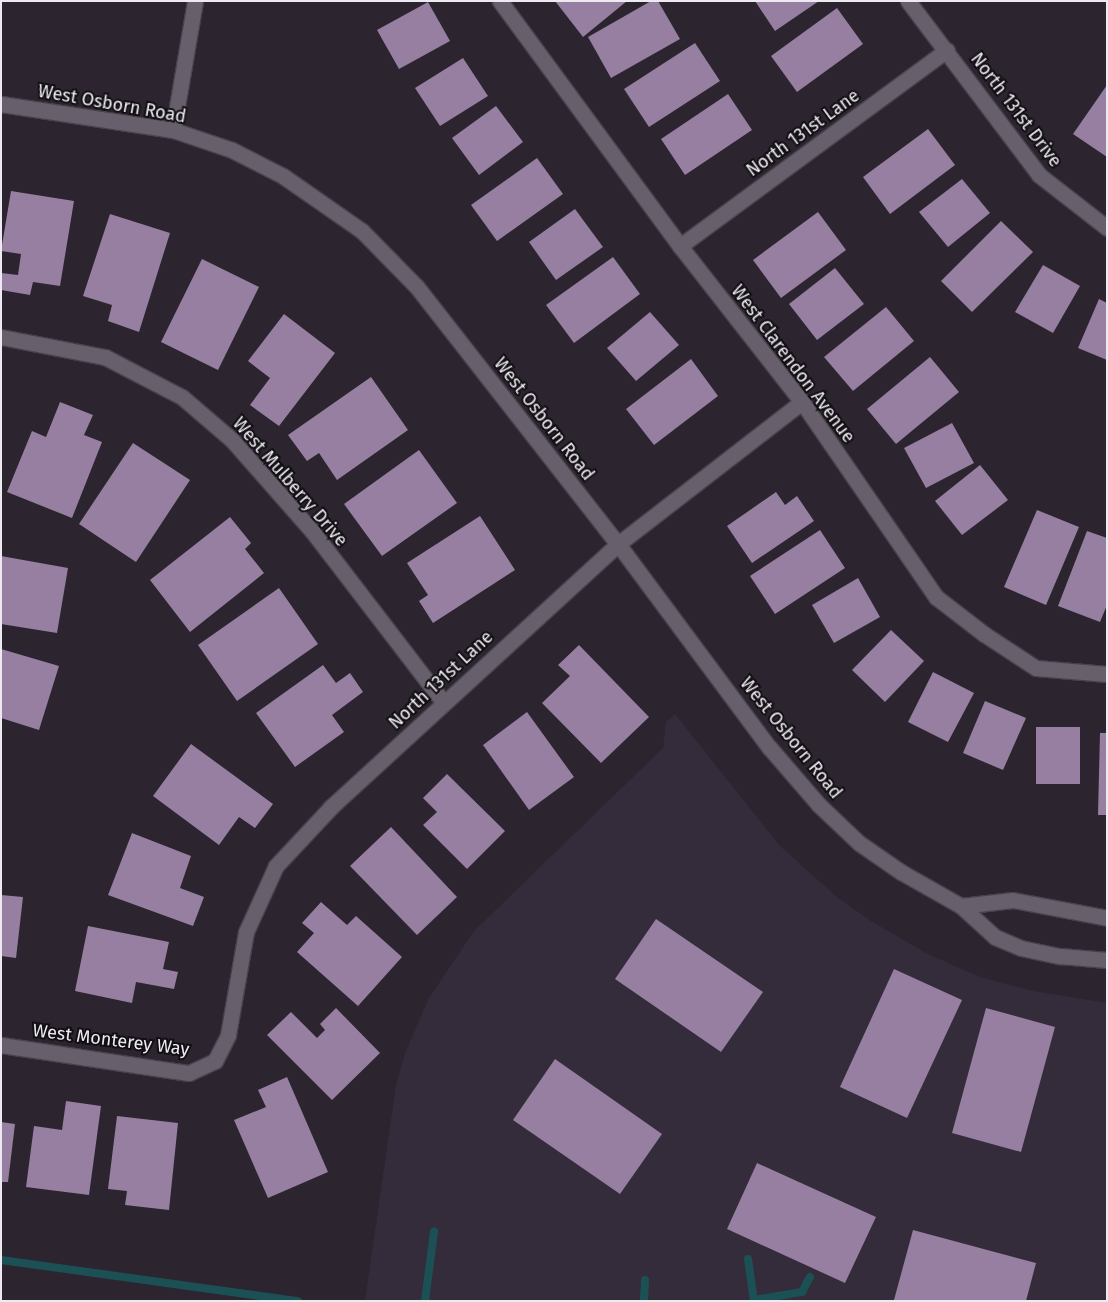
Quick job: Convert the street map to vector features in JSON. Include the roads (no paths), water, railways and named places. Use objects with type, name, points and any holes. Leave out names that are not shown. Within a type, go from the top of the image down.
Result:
[{"type":"street","points":[[173,130],[195,1]]},
{"type":"street","name":"West Clarendon Avenue","points":[[500,1],[680,246],[802,402],[936,597],[984,634],[1036,668],[1107,674]]},
{"type":"street","name":"North 131st Drive","points":[[908,1],[947,50],[1039,175],[1107,228]]},
{"type":"street","name":"North 131st Lane","points":[[680,246],[947,50]]},
{"type":"street","name":"West Osborn Road","points":[[1,104],[173,130],[232,150],[283,176],[362,231],[416,287],[618,544],[769,747],[819,805],[859,843],[901,872],[961,906],[995,937],[1021,948],[1060,956],[1107,960]]},
{"type":"street","name":"West Mulberry Drive","points":[[1,337],[104,357],[182,397],[232,440],[312,531],[443,702]]},
{"type":"street","name":"North 131st Lane","points":[[215,1061],[228,1035],[246,932],[276,866],[332,807],[443,702],[618,544],[802,402]]},
{"type":"street","points":[[961,906],[1012,900],[1107,918]]},
{"type":"street","name":"West Monterey Way","points":[[1,1045],[189,1073],[215,1061]]},
{"type":"waterway","points":[[425,1301],[434,1232]]},
{"type":"waterway","points":[[748,1259],[754,1301]]},
{"type":"waterway","points":[[1,1260],[298,1301]]},
{"type":"waterway","points":[[754,1300],[802,1292],[810,1277]]},
{"type":"waterway","points":[[644,1301],[645,1280]]}]
